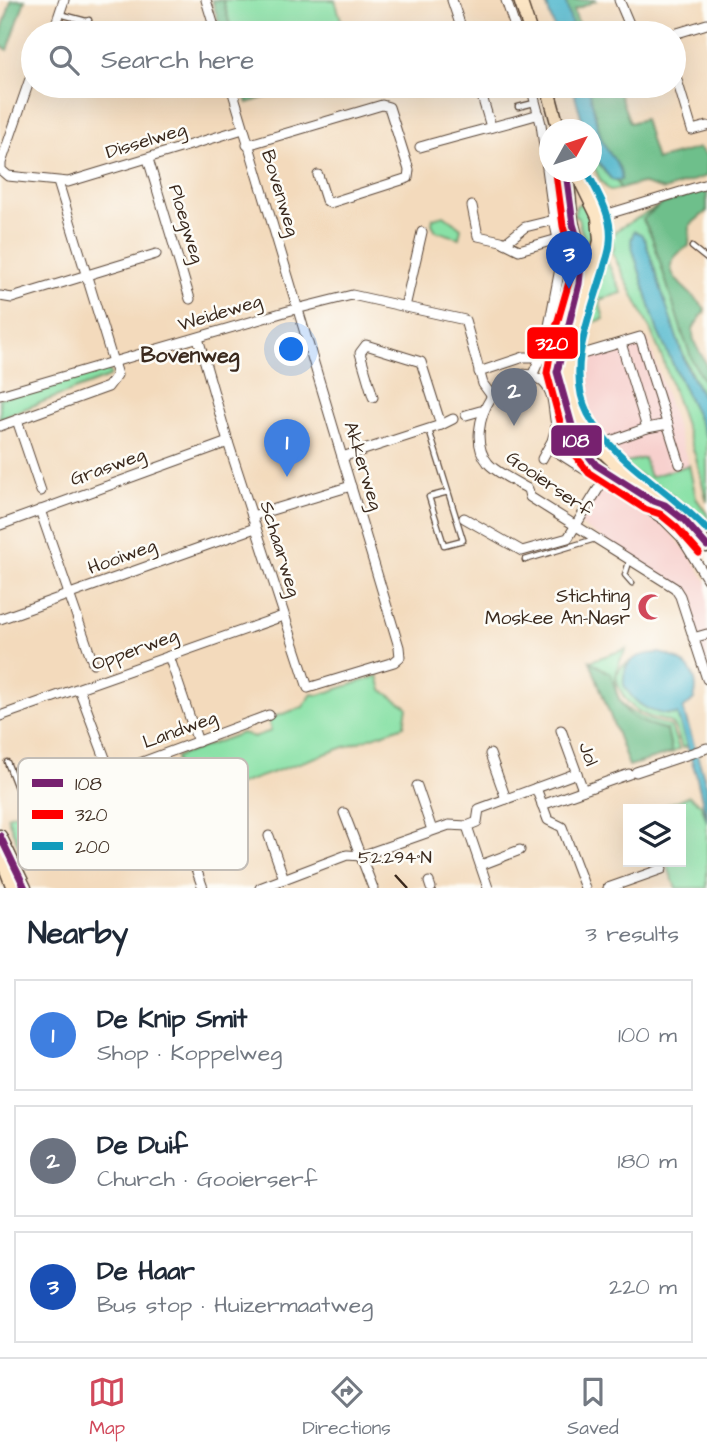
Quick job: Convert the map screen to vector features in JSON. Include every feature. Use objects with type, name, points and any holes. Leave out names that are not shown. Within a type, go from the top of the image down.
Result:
[{"type":"main road","points":[[520,0],[527,21]]},
{"type":"main road","points":[[550,98],[556,119]]},
{"type":"main road","points":[[567,182],[573,224],[582,255],[579,284],[558,381],[582,450],[596,465],[619,481],[665,505]]},
{"type":"main road","points":[[581,182],[598,217],[600,242],[564,356],[578,415],[596,447],[611,462],[655,494],[707,545]]},
{"type":"main road","points":[[570,203],[589,198]]},
{"type":"main road","points":[[580,246],[600,242]]},
{"type":"main road","points":[[0,836],[26,888]]},
{"type":"main road","points":[[0,854],[13,888]]},
{"type":"street","points":[[57,21],[64,0]]},
{"type":"street","points":[[206,0],[212,21]]},
{"type":"street","points":[[452,0],[459,21]]},
{"type":"street","points":[[506,0],[513,21]]},
{"type":"street","points":[[619,0],[628,21]]},
{"type":"street","points":[[686,30],[707,24]]},
{"type":"street","name":"Disselweg","points":[[24,98],[1,168],[8,176],[58,182],[81,179],[243,129]]},
{"type":"street","name":"Bovenweg","points":[[234,98],[297,310]]},
{"type":"street","points":[[483,98],[491,127]]},
{"type":"street","points":[[532,376],[541,356],[561,264],[535,98]]},
{"type":"street","points":[[682,98],[692,130],[707,126]]},
{"type":"street","points":[[247,145],[382,105],[389,107],[410,170],[408,178],[329,203],[318,175]]},
{"type":"street","points":[[420,147],[539,114]]},
{"type":"street","name":"Ploegweg","points":[[148,159],[190,299]]},
{"type":"street","points":[[0,426],[108,387],[117,375],[58,182]]},
{"type":"street","points":[[598,217],[707,184]]},
{"type":"street","points":[[472,206],[478,236],[519,250],[556,229],[573,224]]},
{"type":"street","points":[[501,242],[525,227],[556,229]]},
{"type":"street","points":[[405,307],[422,232]]},
{"type":"street","points":[[0,296],[12,298],[156,254]]},
{"type":"street","name":"Weideweg","points":[[0,395],[352,295],[465,320],[479,372]]},
{"type":"street","name":"Akkerweg","points":[[297,310],[400,657],[394,662],[307,688]]},
{"type":"street","points":[[573,462],[556,427],[553,400],[543,383],[525,375],[511,379],[491,395],[479,372],[519,358],[564,356],[640,337],[680,464]]},
{"type":"street","name":"Schaarweg","points":[[198,338],[228,442],[307,688]]},
{"type":"street","points":[[621,343],[647,428]]},
{"type":"street","points":[[373,397],[360,353],[366,345],[421,362],[441,425]]},
{"type":"street","name":"Gooierserf","points":[[491,395],[477,430],[488,464],[528,489],[530,497],[675,588],[707,679]]},
{"type":"street","points":[[466,415],[483,412]]},
{"type":"street","points":[[342,457],[453,419]]},
{"type":"street","points":[[17,420],[41,491]]},
{"type":"street","points":[[582,450],[647,428],[668,424]]},
{"type":"street","points":[[542,459],[556,427]]},
{"type":"street","name":"Grasweg","points":[[0,525],[228,442]]},
{"type":"street","points":[[549,447],[664,520],[681,537],[707,579]]},
{"type":"street","points":[[464,518],[522,551],[568,538],[603,481]]},
{"type":"street","points":[[252,516],[351,486]]},
{"type":"street","points":[[40,510],[93,663]]},
{"type":"street","name":"Hooiweg","points":[[0,619],[256,528]]},
{"type":"street","name":"Opperweg","points":[[0,716],[283,616]]},
{"type":"street","points":[[693,638],[707,634]]},
{"type":"street","points":[[169,656],[198,742]]},
{"type":"street","points":[[79,689],[104,758]]},
{"type":"street","name":"Landweg","points":[[154,758],[269,715]]},
{"type":"street","name":"Jol","points":[[561,730],[583,790]]},
{"type":"street","name":"Jol","points":[[542,805],[707,748]]},
{"type":"street","points":[[490,754],[506,799]]},
{"type":"street","points":[[260,888],[347,855],[361,856],[449,825],[467,826],[477,822],[479,810],[577,773]]},
{"type":"street","points":[[417,786],[432,830]]},
{"type":"street","points":[[536,788],[548,820],[562,827],[585,888]]},
{"type":"street","points":[[344,813],[373,888]]},
{"type":"street","points":[[467,826],[488,888]]},
{"type":"street","points":[[269,836],[284,879]]},
{"type":"street","points":[[481,865],[520,850]]},
{"type":"street","points":[[608,888],[662,869]]},
{"type":"street","points":[[196,870],[203,888]]},
{"type":"lane","points":[[60,13],[88,21]]},
{"type":"lane","points":[[518,107],[536,102]]},
{"type":"lane","points":[[692,247],[707,259]]},
{"type":"lane","points":[[429,429],[463,540],[444,545],[429,497],[448,492]]},
{"type":"lane","points":[[525,561],[598,538]]},
{"type":"lane","points":[[630,558],[625,575],[632,583]]},
{"type":"lane","points":[[7,762],[18,790]]},
{"type":"shaded area","points":[[648,339],[689,465],[650,477],[661,520],[693,559],[707,583],[707,670],[682,590],[579,524],[605,483],[610,458],[583,394],[578,360]]},
{"type":"green space","points":[[11,0],[25,0],[8,50],[0,45],[0,39]]},
{"type":"green space","points":[[212,0],[223,0],[229,21],[218,21]]},
{"type":"green space","points":[[223,0],[335,0],[341,21],[229,21]]},
{"type":"green space","points":[[565,0],[597,0],[574,10],[577,21],[571,21]]},
{"type":"green space","points":[[246,98],[263,98],[248,103]]},
{"type":"green space","points":[[591,98],[621,98],[630,123],[644,119],[656,160],[699,148],[707,156],[707,176],[664,190],[641,183],[620,189],[617,181],[621,180],[620,170],[602,142],[602,119],[596,119]]},
{"type":"green space","points":[[602,169],[617,181],[620,189],[610,191],[602,182]]},
{"type":"green space","points":[[707,189],[707,211],[690,225],[689,246],[677,254],[672,262],[672,270],[675,278],[705,309],[694,327],[693,338],[706,364],[707,387],[693,362],[652,237],[643,219],[660,205]]},
{"type":"green space","points":[[585,203],[589,217],[593,220],[594,239],[584,240],[578,218],[574,216],[576,206]]},
{"type":"green space","points":[[660,205],[643,220],[652,237],[693,362],[707,387],[707,404],[679,344],[645,240],[633,250],[658,332],[707,438],[707,502],[696,458],[663,360],[611,250],[614,249],[611,239],[615,231]]},
{"type":"green space","points":[[444,215],[461,228],[459,238],[436,231],[432,224],[433,218]]},
{"type":"green space","points":[[604,255],[622,293],[599,300],[604,319],[582,325],[600,256]]},
{"type":"green space","points":[[107,368],[111,374],[109,377],[0,418],[0,398]]},
{"type":"green space","points":[[644,458],[650,477],[689,465],[696,498],[707,514],[707,530],[692,512],[669,494],[620,464]]},
{"type":"green space","points":[[626,649],[616,677],[618,695],[629,710],[643,718],[671,727],[679,749],[672,753],[667,730],[636,721],[625,709],[590,661]]},
{"type":"green space","points":[[590,661],[611,674],[618,698],[628,713],[643,722],[667,730],[672,753],[629,766]]},
{"type":"green space","points":[[631,661],[625,667],[666,715],[677,714],[687,746],[682,748],[677,732],[670,723],[646,716],[624,697],[616,675],[622,666]]},
{"type":"green space","points":[[378,676],[382,690],[407,707],[404,726],[248,781],[248,758],[176,758],[242,733],[254,737],[271,731],[268,719],[303,707],[312,694],[319,695]]},
{"type":"green space","points":[[689,796],[701,805],[707,821],[707,888],[676,888],[668,867],[686,867],[686,804],[669,804]]},
{"type":"green space","points":[[18,812],[18,844],[7,816]]},
{"type":"water","points":[[545,0],[565,0],[571,21],[552,21]]},
{"type":"water","points":[[576,98],[591,98],[596,119],[582,119]]},
{"type":"water","points":[[602,139],[619,167],[621,180],[612,180],[602,167]]},
{"type":"water","points":[[634,231],[641,234],[645,240],[688,370],[707,404],[707,438],[658,332],[633,250],[631,240]]},
{"type":"water","points":[[659,653],[683,663],[695,682],[694,699],[683,709],[707,787],[707,821],[677,714],[646,708],[634,699],[624,685],[625,670],[632,660]]},
{"type":"transit line","name":"320","points":[[557,182],[563,226],[571,256],[569,282],[554,334],[547,373],[566,444],[589,473],[645,509],[660,514],[677,528],[699,553]]},
{"type":"transit line","name":"108","points":[[567,182],[573,224],[582,255],[579,284],[557,372],[576,440],[596,465],[651,500],[665,505],[684,520],[707,546]]},
{"type":"transit line","name":"200","points":[[592,182],[604,205],[609,223],[610,245],[582,341],[579,379],[582,397],[588,414],[612,447],[707,530]]},
{"type":"transit line","name":"108","points":[[0,836],[25,888]]},
{"type":"place","name":"De Haar","points":[[569,289]]},
{"type":"place","name":"De Duif","points":[[514,426]]},
{"type":"place","name":"De Knip Smit","points":[[287,477]]},
{"type":"place","name":"Stichting Moskee An-Nasr","points":[[651,607]]},
{"type":"district","name":"Bovenweg","points":[[190,355]]}]
